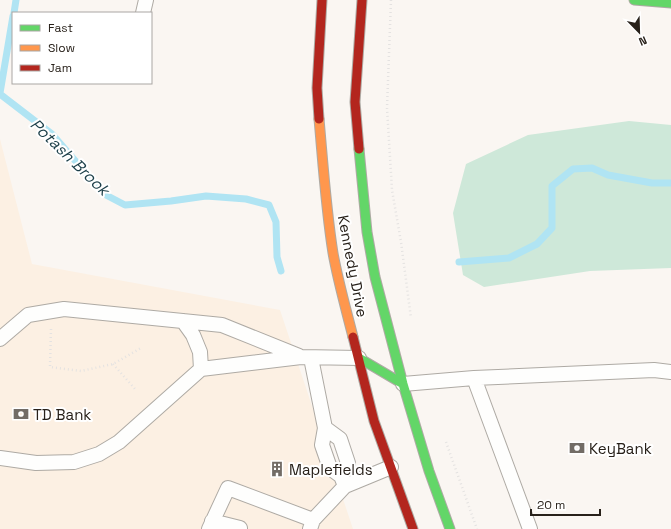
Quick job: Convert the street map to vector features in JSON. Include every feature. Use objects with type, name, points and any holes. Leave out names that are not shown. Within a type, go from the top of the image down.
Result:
[{"type":"main road","name":"Kennedy Drive","points":[[322,0],[316,88],[323,169],[333,252],[339,283],[374,421],[413,529]]},
{"type":"main road","name":"Kennedy Drive","points":[[362,0],[355,102],[367,232],[375,277],[403,384],[429,471],[450,529]]},
{"type":"main road","points":[[634,0],[671,3]]},
{"type":"main road","points":[[359,358],[403,384]]},
{"type":"lane","points":[[143,12],[146,0]]},
{"type":"lane","points":[[0,339],[28,315],[64,309],[222,325],[306,357]]},
{"type":"lane","points":[[183,321],[200,352],[201,369]]},
{"type":"lane","points":[[306,357],[325,428],[322,445],[330,468],[343,481]]},
{"type":"lane","points":[[0,458],[36,462],[74,462],[99,454],[119,442],[201,369],[306,357],[359,358]]},
{"type":"lane","points":[[403,384],[474,378],[654,370],[671,372]]},
{"type":"lane","points":[[474,378],[530,529]]},
{"type":"lane","points":[[240,528],[210,525],[228,488],[311,524],[343,481],[348,463],[340,439],[325,428]]},
{"type":"lane","points":[[343,481],[391,467]]},
{"type":"path","points":[[391,0],[387,116],[392,190],[401,242],[411,318]]},
{"type":"path","points":[[51,311],[50,367],[81,371],[113,364],[141,348]]},
{"type":"path","points":[[113,364],[135,390]]},
{"type":"path","points":[[446,442],[477,529]]},
{"type":"shaded area","points":[[0,139],[32,264],[280,310],[353,529],[0,529]]},
{"type":"green space","points":[[629,121],[671,125],[671,268],[590,271],[484,287],[463,275],[453,213],[466,164],[528,135]]},
{"type":"waterway","name":"Potash Brook","points":[[14,12],[16,0]]},
{"type":"waterway","name":"Potash Brook","points":[[0,93],[12,22]]},
{"type":"waterway","name":"Potash Brook","points":[[0,94],[52,134],[104,194],[125,205],[206,196],[246,199],[269,205],[276,222],[277,257],[281,271]]},
{"type":"waterway","name":"Potash Brook","points":[[459,262],[509,258],[537,244],[552,228],[552,186],[573,169],[592,168],[608,175],[652,183],[671,183]]},
{"type":"traffic: fast","points":[[634,0],[671,3]]},
{"type":"traffic: fast","points":[[359,149],[367,232],[375,277],[403,384],[429,471],[450,529]]},
{"type":"traffic: fast","points":[[359,358],[403,384]]},
{"type":"traffic: slow","points":[[319,119],[333,253],[353,337]]},
{"type":"traffic: jam","points":[[319,119],[317,88],[322,0]]},
{"type":"traffic: jam","points":[[359,149],[355,102],[362,0]]},
{"type":"traffic: jam","points":[[353,337],[374,421],[413,529]]},
{"type":"place","name":"TD Bank","points":[[21,414]]},
{"type":"place","name":"KeyBank","points":[[577,448]]},
{"type":"place","name":"Maplefields","points":[[277,469]]}]
